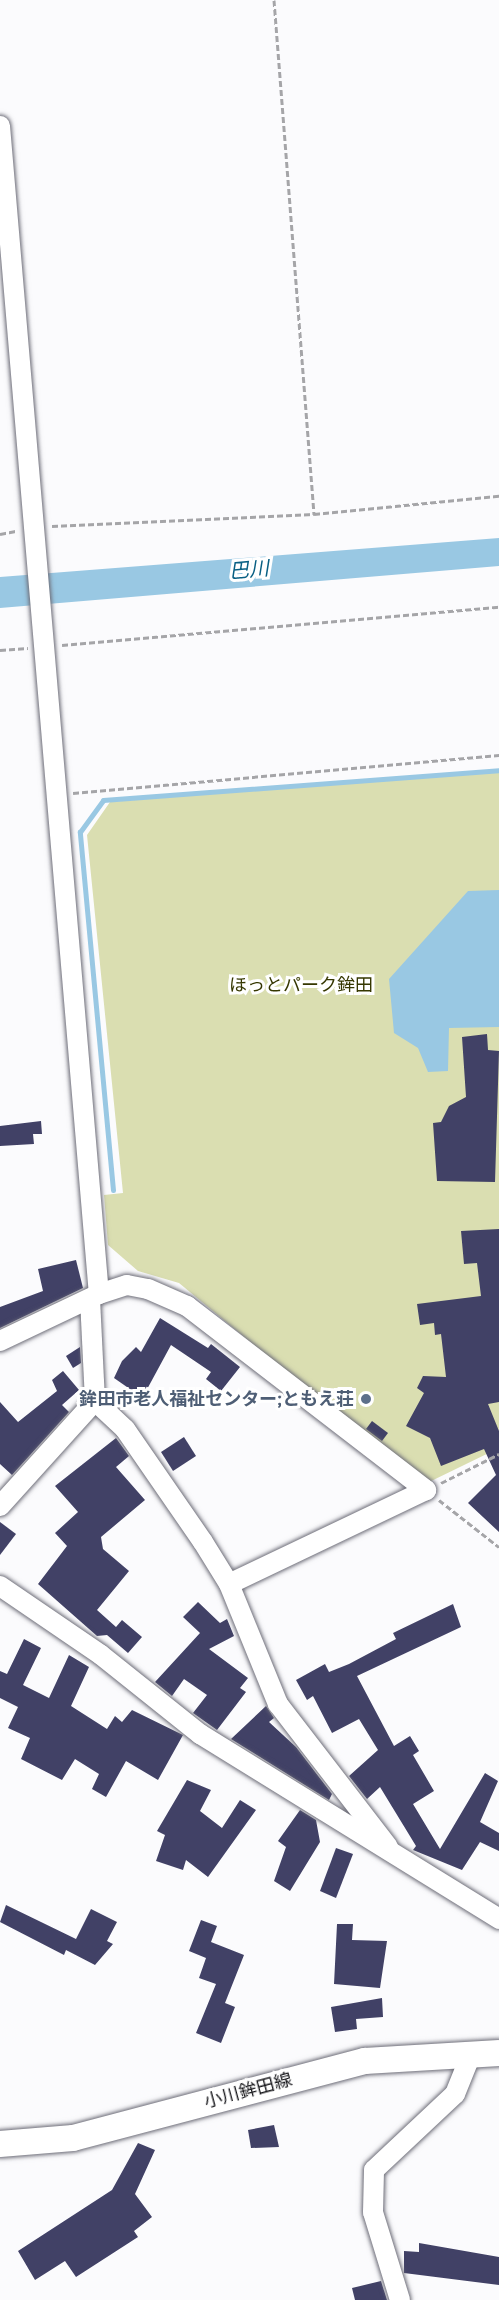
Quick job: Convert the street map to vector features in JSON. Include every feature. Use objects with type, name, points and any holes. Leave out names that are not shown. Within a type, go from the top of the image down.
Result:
[{"type":"main road","name":"小川鉾田線","points":[[0,2144],[73,2138],[365,2061],[472,2052],[499,2053]]},
{"type":"street","points":[[0,126],[57,794],[94,1297],[95,1401],[0,1506]]},
{"type":"street","points":[[0,1341],[94,1297],[127,1285],[187,1306],[426,1490],[229,1584]]},
{"type":"street","points":[[95,1401],[125,1429],[229,1584],[278,1704],[388,1841],[388,1849]]},
{"type":"street","points":[[0,1586],[101,1655],[200,1734],[499,1919]]},
{"type":"street","points":[[400,2300],[373,2212],[374,2170],[455,2094],[472,2052]]},
{"type":"path","points":[[274,0],[314,514]]},
{"type":"path","points":[[35,532],[314,514],[499,496]]},
{"type":"path","points":[[0,650],[499,607]]},
{"type":"path","points":[[57,794],[499,755]]},
{"type":"path","points":[[499,1454],[426,1490],[499,1547]]},
{"type":"green space","name":"ほっとパーク鉾田","points":[[499,770],[499,1448],[423,1485],[179,1283],[138,1271],[108,1245],[104,1195],[123,1193],[87,835],[110,802]]},
{"type":"water","name":"巴川","points":[[499,538],[499,566],[0,608],[0,577]]},
{"type":"water","points":[[499,890],[499,1027],[449,1028],[448,1071],[428,1072],[418,1048],[394,1033],[389,979],[468,891]]},
{"type":"building","points":[[487,1034],[488,1050],[499,1051],[495,1182],[437,1181],[433,1123],[441,1122],[449,1106],[466,1097],[462,1037]]},
{"type":"building","points":[[41,1121],[42,1134],[33,1134],[34,1144],[0,1146],[0,1126]]},
{"type":"building","points":[[499,1229],[499,1402],[488,1404],[499,1431],[499,1532],[468,1503],[496,1475],[484,1449],[441,1466],[430,1438],[406,1426],[424,1393],[417,1388],[423,1376],[446,1377],[441,1334],[435,1335],[434,1323],[420,1325],[417,1304],[481,1296],[477,1263],[464,1264],[461,1231]]},
{"type":"building","points":[[76,1260],[83,1288],[0,1328],[0,1307],[43,1291],[38,1269]]},
{"type":"building","points":[[160,1318],[208,1348],[211,1344],[240,1367],[221,1391],[206,1379],[211,1372],[171,1345],[145,1393],[140,1389],[137,1394],[114,1378],[122,1361],[136,1347],[141,1352]]},
{"type":"building","points":[[80,1347],[81,1363],[73,1368],[66,1356]]},
{"type":"building","points":[[63,1371],[79,1390],[62,1405],[69,1412],[12,1475],[0,1464],[0,1402],[18,1422],[57,1391],[52,1380]]},
{"type":"building","points":[[372,1421],[388,1433],[382,1441],[366,1429]]},
{"type":"building","points":[[184,1437],[196,1456],[173,1471],[161,1452]]},
{"type":"building","points":[[116,1438],[129,1456],[116,1467],[145,1500],[101,1537],[103,1549],[129,1571],[97,1610],[116,1627],[122,1620],[142,1637],[128,1653],[107,1635],[97,1636],[38,1584],[67,1546],[55,1533],[78,1512],[55,1486]]},
{"type":"building","points":[[0,1522],[16,1534],[0,1555]]},
{"type":"building","points":[[198,1602],[220,1623],[227,1619],[234,1636],[209,1649],[248,1678],[240,1688],[246,1692],[217,1730],[193,1713],[207,1695],[184,1679],[172,1696],[155,1682],[200,1633],[183,1617]]},
{"type":"building","points":[[453,1604],[461,1627],[357,1676],[394,1746],[410,1736],[419,1751],[413,1755],[434,1791],[413,1804],[440,1849],[485,1773],[498,1781],[480,1822],[499,1833],[499,1851],[480,1842],[462,1870],[413,1850],[416,1846],[380,1787],[367,1799],[349,1776],[378,1750],[359,1719],[332,1733],[313,1696],[307,1700],[296,1680],[325,1664],[329,1672],[349,1664],[396,1639],[393,1633]]},
{"type":"building","points":[[24,1639],[41,1648],[23,1685],[49,1698],[69,1655],[89,1667],[71,1706],[107,1729],[115,1716],[122,1722],[132,1710],[183,1735],[158,1780],[126,1761],[106,1797],[92,1789],[99,1774],[75,1759],[62,1780],[21,1759],[30,1738],[8,1728],[18,1707],[0,1698],[0,1671],[7,1674]]},
{"type":"building","points":[[266,1706],[274,1718],[269,1722],[296,1747],[332,1794],[329,1800],[231,1739]]},
{"type":"building","points":[[187,1780],[211,1790],[200,1811],[222,1828],[240,1800],[256,1810],[208,1877],[186,1860],[183,1870],[156,1861],[165,1835],[157,1831]]},
{"type":"building","points":[[300,1810],[316,1820],[320,1842],[290,1891],[274,1881],[286,1847],[278,1841]]},
{"type":"building","points":[[336,1848],[353,1854],[336,1898],[320,1891]]},
{"type":"building","points":[[6,1905],[76,1939],[91,1909],[117,1922],[107,1941],[113,1944],[95,1965],[66,1950],[64,1955],[0,1922]]},
{"type":"building","points":[[201,1920],[217,1926],[211,1942],[244,1955],[225,2003],[235,2007],[221,2043],[196,2033],[216,1984],[199,1978],[206,1958],[189,1951]]},
{"type":"building","points":[[337,1924],[353,1924],[352,1940],[387,1941],[380,1988],[334,1984]]},
{"type":"building","points":[[382,1998],[383,2017],[356,2019],[357,2029],[335,2032],[331,2007]]},
{"type":"building","points":[[274,2125],[279,2147],[251,2148],[248,2130]]},
{"type":"building","points":[[138,2143],[155,2150],[135,2194],[152,2217],[134,2231],[138,2237],[76,2277],[65,2261],[35,2280],[18,2251],[112,2190]]},
{"type":"building","points":[[419,2243],[499,2257],[499,2285],[404,2273],[404,2251],[419,2252]]},
{"type":"building","points":[[381,2281],[387,2300],[355,2300],[352,2288]]},
{"type":"waterway","points":[[113,1190],[80,832],[103,800],[499,770]]},
{"type":"place","name":"鉾田市老人福祉センター;ともえ荘","points":[[366,1399]]}]
